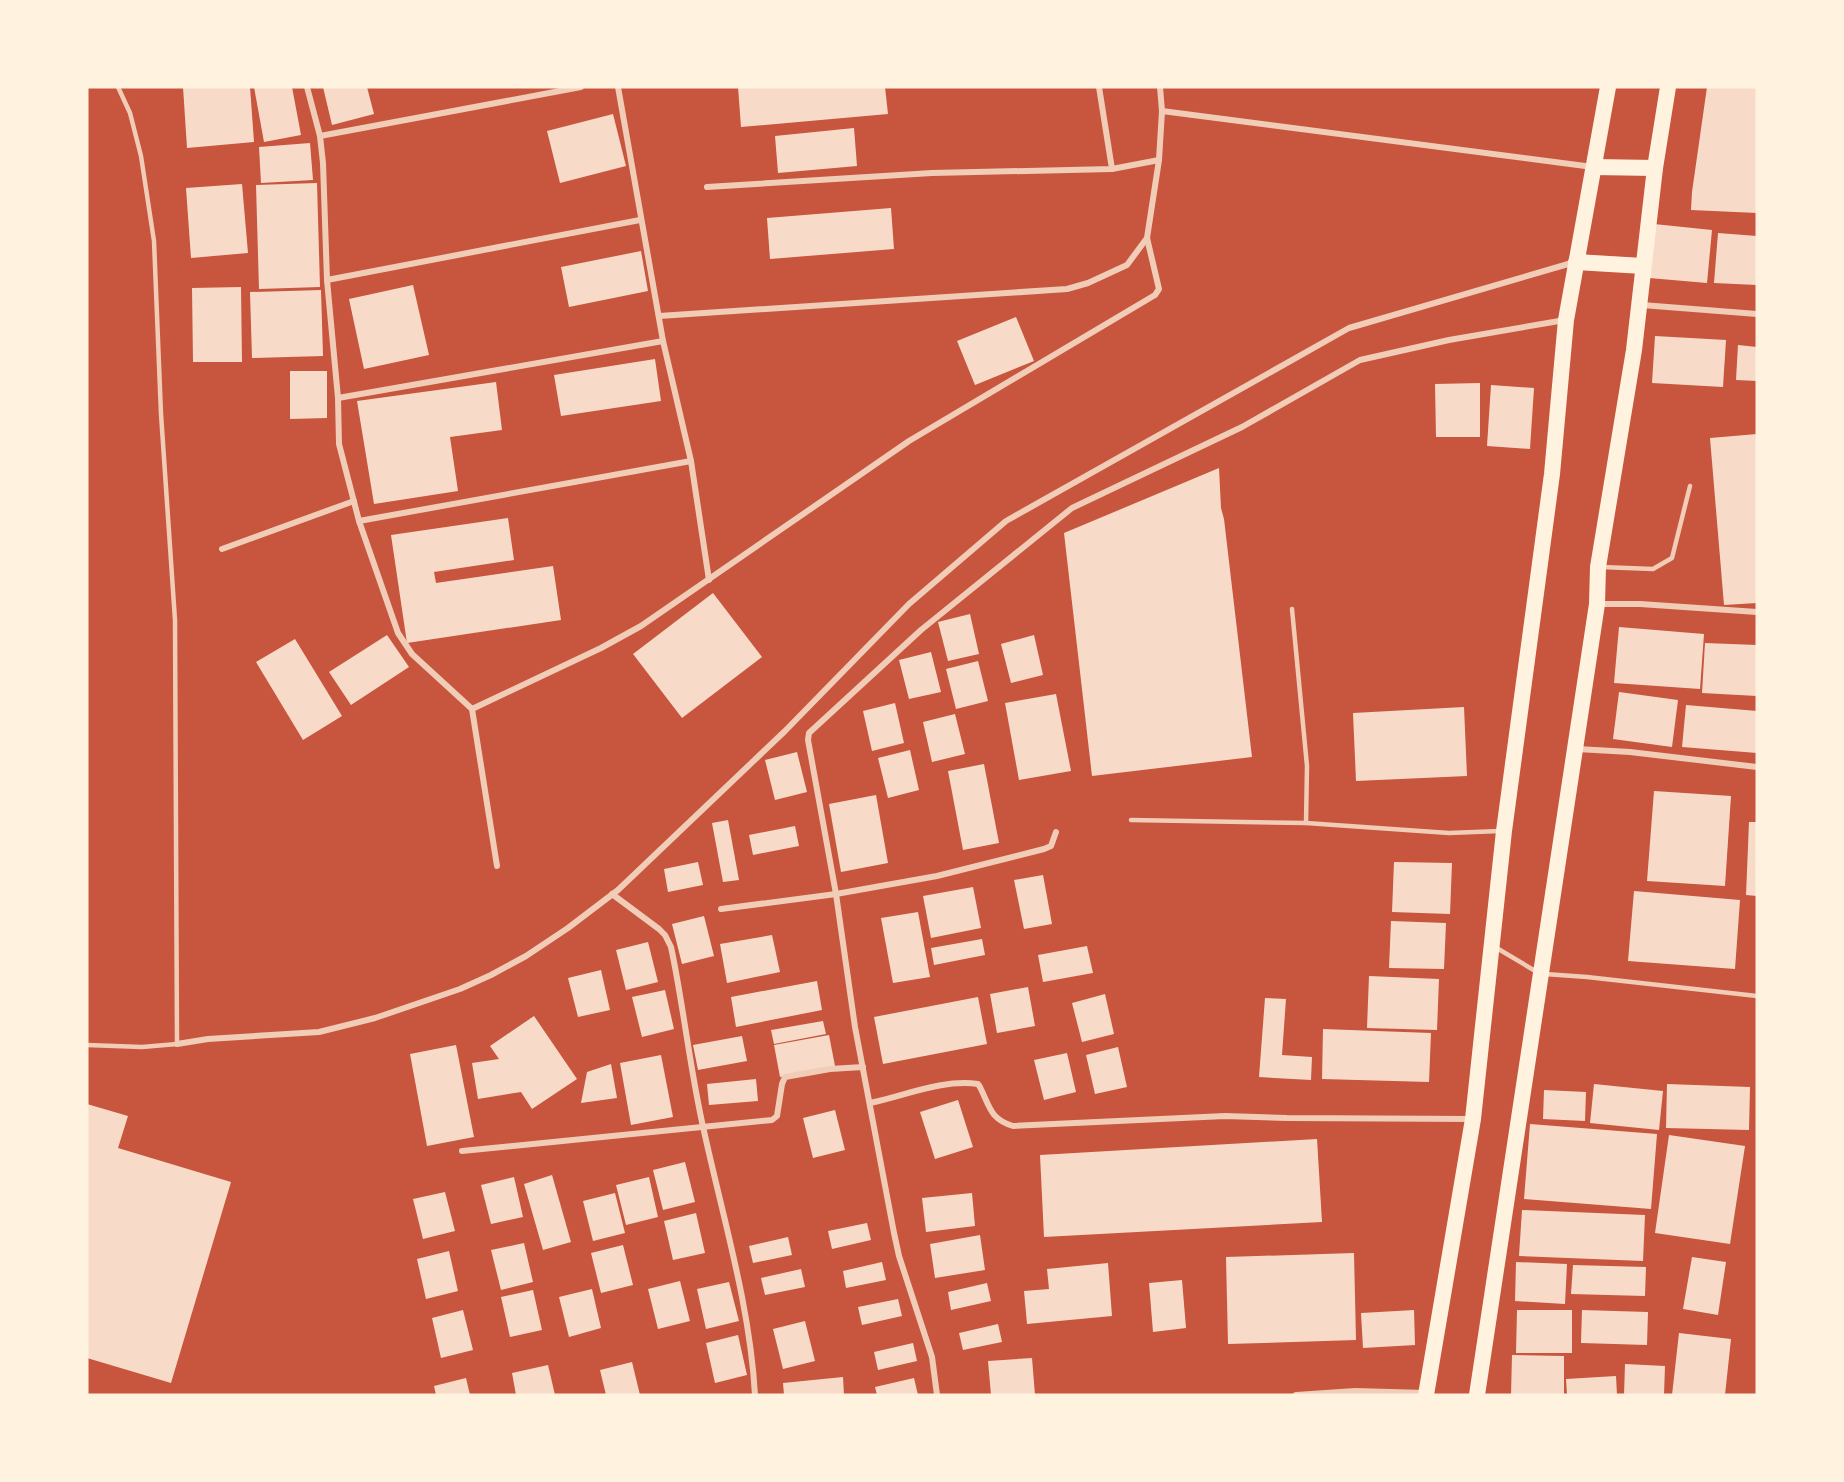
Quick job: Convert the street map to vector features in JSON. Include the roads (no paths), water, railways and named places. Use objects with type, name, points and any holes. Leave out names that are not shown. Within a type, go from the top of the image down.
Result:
[{"type":"highway","points":[[1426,1394],[1473,1119],[1504,831],[1552,474],[1566,320],[1608,87]]},
{"type":"highway","points":[[1477,1395],[1597,604],[1598,567],[1634,350],[1655,168],[1668,87]]},
{"type":"highway","points":[[1594,167],[1655,168]]},
{"type":"highway","points":[[1576,262],[1643,266]]},
{"type":"street","points":[[307,87],[320,136],[323,163],[327,280],[338,398],[339,444],[359,521],[398,633],[412,654],[472,709],[497,866]]},
{"type":"street","points":[[320,136],[581,87]]},
{"type":"street","points":[[618,87],[663,341],[691,461],[709,580]]},
{"type":"street","points":[[1099,87],[1112,169]]},
{"type":"street","points":[[472,709],[601,648],[641,626],[909,441],[1155,295],[1159,289],[1147,238],[1159,160],[1162,111],[1160,87]]},
{"type":"street","points":[[1162,111],[1594,167]]},
{"type":"street","points":[[707,187],[932,173],[1112,169],[1159,160]]},
{"type":"street","points":[[327,280],[640,220]]},
{"type":"street","points":[[659,316],[1067,289],[1088,283],[1127,265],[1147,238]]},
{"type":"street","points":[[177,1044],[208,1039],[319,1032],[375,1018],[460,989],[526,956],[568,928],[612,894],[785,731],[909,604],[1006,521],[1349,328],[1576,262]]},
{"type":"street","points":[[1638,304],[1757,315]]},
{"type":"street","points":[[937,1395],[933,1357],[899,1256],[863,1067],[836,894],[808,740],[809,733],[921,630],[1072,508],[1242,426],[1360,360],[1449,340],[1566,320]]},
{"type":"street","points":[[338,398],[663,341]]},
{"type":"street","points":[[359,521],[691,461]]},
{"type":"street","points":[[222,549],[354,501]]},
{"type":"street","points":[[1597,604],[1640,604],[1757,612]]},
{"type":"street","points":[[1574,748],[1630,752],[1757,767]]},
{"type":"street","points":[[721,909],[836,894],[938,876],[1044,849],[1051,846],[1056,832]]},
{"type":"street","points":[[612,894],[659,929],[669,941],[703,1128],[743,1307],[753,1360],[755,1395]]},
{"type":"street","points":[[462,1151],[775,1119],[784,1079],[788,1076],[830,1069],[863,1067]]},
{"type":"street","points":[[870,1103],[962,1083],[978,1084],[994,1117],[1013,1126],[1225,1116],[1473,1119]]},
{"type":"street","points":[[1296,1395],[1355,1391],[1426,1394]]},
{"type":"lane","points":[[87,1045],[142,1047],[177,1044],[175,620],[161,414],[154,241],[141,156],[130,113],[118,87]]},
{"type":"lane","points":[[1598,567],[1653,569],[1672,558],[1690,486]]},
{"type":"lane","points":[[1292,609],[1307,766],[1306,823]]},
{"type":"lane","points":[[1131,820],[1306,823],[1449,833],[1504,831]]},
{"type":"lane","points":[[1491,945],[1540,974],[1757,996]]}]
